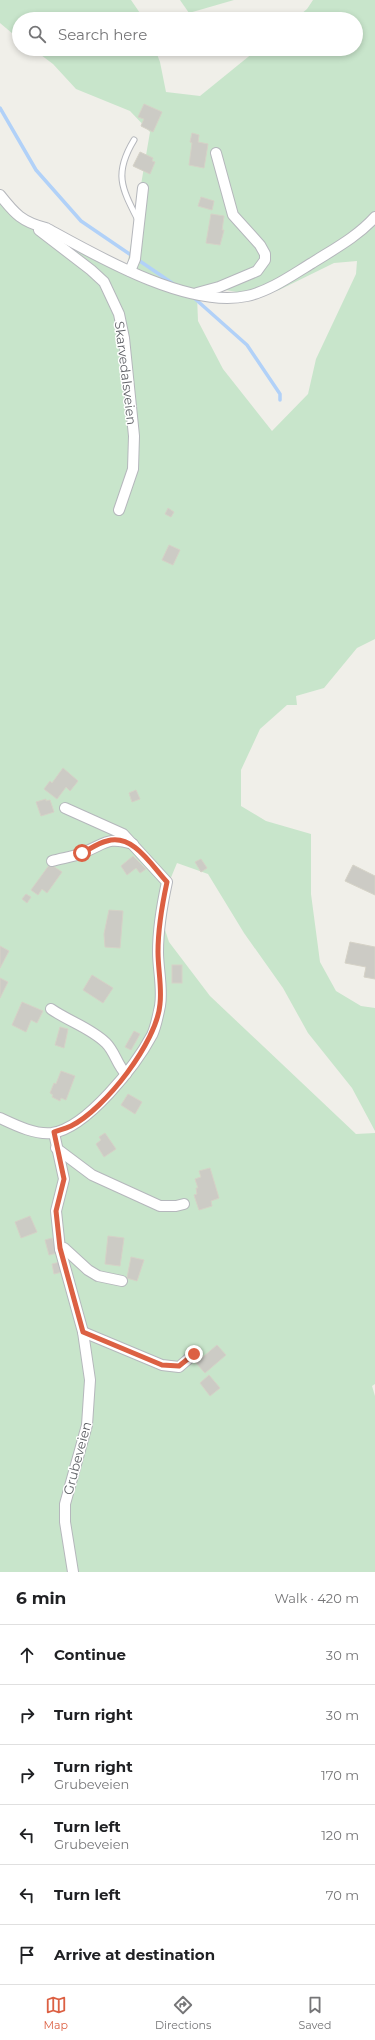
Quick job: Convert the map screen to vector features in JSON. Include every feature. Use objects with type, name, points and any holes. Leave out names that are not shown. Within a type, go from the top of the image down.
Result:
[{"type":"street","points":[[195,294],[218,287],[257,270],[265,260],[265,254],[260,245],[233,215],[216,154]]},
{"type":"street","points":[[130,271],[135,259],[143,188]]},
{"type":"street","name":"Skarvedalsveien","points":[[0,195],[15,214],[31,224],[91,270],[104,282],[119,314],[124,338],[134,436],[134,469],[119,510]]},
{"type":"street","name":"Skarvedalsveien","points":[[31,224],[46,228],[130,271],[162,284],[195,294],[220,298],[247,296],[267,290],[362,232],[375,217]]},
{"type":"street","points":[[0,1118],[18,1126],[45,1133],[54,1132],[71,1126],[92,1111],[126,1074],[153,1034],[160,1004],[158,951],[161,909],[167,882],[123,834],[65,808]]},
{"type":"street","points":[[52,861],[82,853],[107,841],[116,840],[133,844]]},
{"type":"street","points":[[50,1009],[64,1019],[96,1034],[106,1043],[126,1074]]},
{"type":"street","name":"Grubeveien","points":[[54,1132],[56,1148],[64,1179],[56,1211],[60,1248],[83,1332],[90,1380],[88,1425],[65,1504],[65,1522],[72,1572]]},
{"type":"street","points":[[56,1148],[92,1174],[160,1206],[176,1206],[184,1204]]},
{"type":"street","points":[[60,1248],[64,1248],[88,1270],[98,1276],[122,1281]]},
{"type":"street","points":[[83,1332],[162,1365],[179,1366],[194,1354]]},
{"type":"lane","points":[[134,140],[123,160],[121,176],[123,186],[140,224]]},
{"type":"green space","points":[[0,0],[131,0],[139,12],[12,12],[12,33],[0,23]]},
{"type":"green space","points":[[180,0],[234,0],[192,12],[188,12]]},
{"type":"green space","points":[[313,0],[375,0],[375,639],[357,648],[324,688],[296,696],[297,705],[287,705],[260,729],[241,770],[241,806],[266,821],[311,834],[311,894],[320,962],[336,991],[361,1006],[375,1008],[375,1131],[352,1088],[308,1033],[283,988],[244,933],[208,874],[177,863],[158,909],[169,942],[210,996],[356,1134],[375,1133],[375,1384],[372,1386],[375,1396],[375,1572],[0,1572],[0,192],[13,208],[127,267],[150,132],[130,111],[76,89],[53,64],[42,56],[158,56],[166,92],[200,96],[249,56],[363,56],[363,12],[303,12]],"holes":[[[357,261],[356,274],[316,359],[308,394],[272,431],[223,369],[198,321],[197,296],[206,296],[226,290],[257,296],[279,290],[334,263]]]},
{"type":"building","points":[[144,104],[162,112],[153,132],[141,126],[144,119],[138,117]]},
{"type":"building","points":[[192,133],[199,135],[198,142],[208,144],[204,168],[189,165]]},
{"type":"building","points":[[140,152],[153,158],[152,161],[155,162],[150,174],[133,166]]},
{"type":"building","points":[[201,197],[214,201],[212,210],[198,206]]},
{"type":"building","points":[[211,214],[224,216],[222,230],[224,230],[220,245],[206,243]]},
{"type":"building","points":[[168,508],[174,512],[171,517],[165,514]]},
{"type":"building","points":[[169,545],[180,550],[173,565],[162,560]]},
{"type":"building","points":[[63,768],[78,781],[70,791],[66,787],[57,799],[44,789],[50,781],[52,783]]},
{"type":"building","points":[[136,790],[140,799],[132,802],[129,793]]},
{"type":"building","points":[[46,799],[46,801],[50,800],[54,812],[41,816],[36,802]]},
{"type":"building","points":[[133,856],[146,869],[140,873],[136,868],[127,875],[121,866]]},
{"type":"building","points":[[201,859],[207,868],[201,872],[195,862]]},
{"type":"building","points":[[50,864],[62,872],[47,893],[42,889],[38,895],[31,890]]},
{"type":"building","points":[[353,865],[375,876],[375,895],[345,881]]},
{"type":"building","points":[[26,894],[31,897],[27,903],[22,899]]},
{"type":"building","points":[[109,910],[123,911],[120,948],[105,947],[104,934]]},
{"type":"building","points":[[350,942],[375,947],[375,979],[364,977],[366,967],[345,963]]},
{"type":"building","points":[[0,946],[9,951],[0,968]]},
{"type":"building","points":[[172,965],[182,965],[182,983],[172,983]]},
{"type":"building","points":[[92,975],[113,988],[103,1003],[83,990]]},
{"type":"building","points":[[0,978],[8,982],[0,998]]},
{"type":"building","points":[[22,1002],[43,1011],[37,1023],[31,1020],[26,1032],[12,1025]]},
{"type":"building","points":[[60,1027],[68,1029],[64,1048],[55,1045]]},
{"type":"building","points":[[134,1031],[140,1034],[131,1050],[125,1047]]},
{"type":"building","points":[[61,1071],[75,1076],[66,1100],[61,1098],[60,1101],[52,1097],[53,1095],[50,1093],[54,1083],[56,1084]]},
{"type":"building","points":[[128,1094],[142,1102],[135,1114],[121,1105]]},
{"type":"building","points":[[105,1133],[116,1149],[104,1157],[96,1144],[101,1140],[99,1137]]},
{"type":"building","points":[[210,1168],[219,1198],[211,1201],[212,1206],[199,1210],[194,1195],[197,1194],[196,1188],[198,1188],[195,1179],[201,1177],[199,1171]]},
{"type":"building","points":[[30,1216],[37,1232],[21,1238],[15,1222]]},
{"type":"building","points":[[108,1236],[124,1238],[120,1266],[105,1264]]},
{"type":"building","points":[[52,1238],[57,1253],[49,1255],[45,1240]]},
{"type":"building","points":[[131,1257],[144,1260],[137,1281],[127,1278]]},
{"type":"building","points":[[60,1262],[62,1272],[54,1274],[52,1264]]},
{"type":"building","points":[[217,1345],[226,1355],[205,1373],[196,1363]]},
{"type":"building","points":[[209,1375],[220,1388],[210,1396],[200,1383]]},
{"type":"waterway","points":[[0,108],[36,170],[81,221],[175,285]]},
{"type":"waterway","points":[[193,297],[247,345],[280,394],[280,400]]},
{"type":"route","points":[[82,853],[107,841],[116,840],[133,844],[167,882],[161,909],[158,951],[160,1004],[153,1034],[139,1057],[126,1074],[92,1111],[71,1126],[54,1132],[56,1148],[64,1179],[56,1211],[60,1248],[83,1332],[162,1365],[173,1367],[179,1366],[194,1354]]}]
